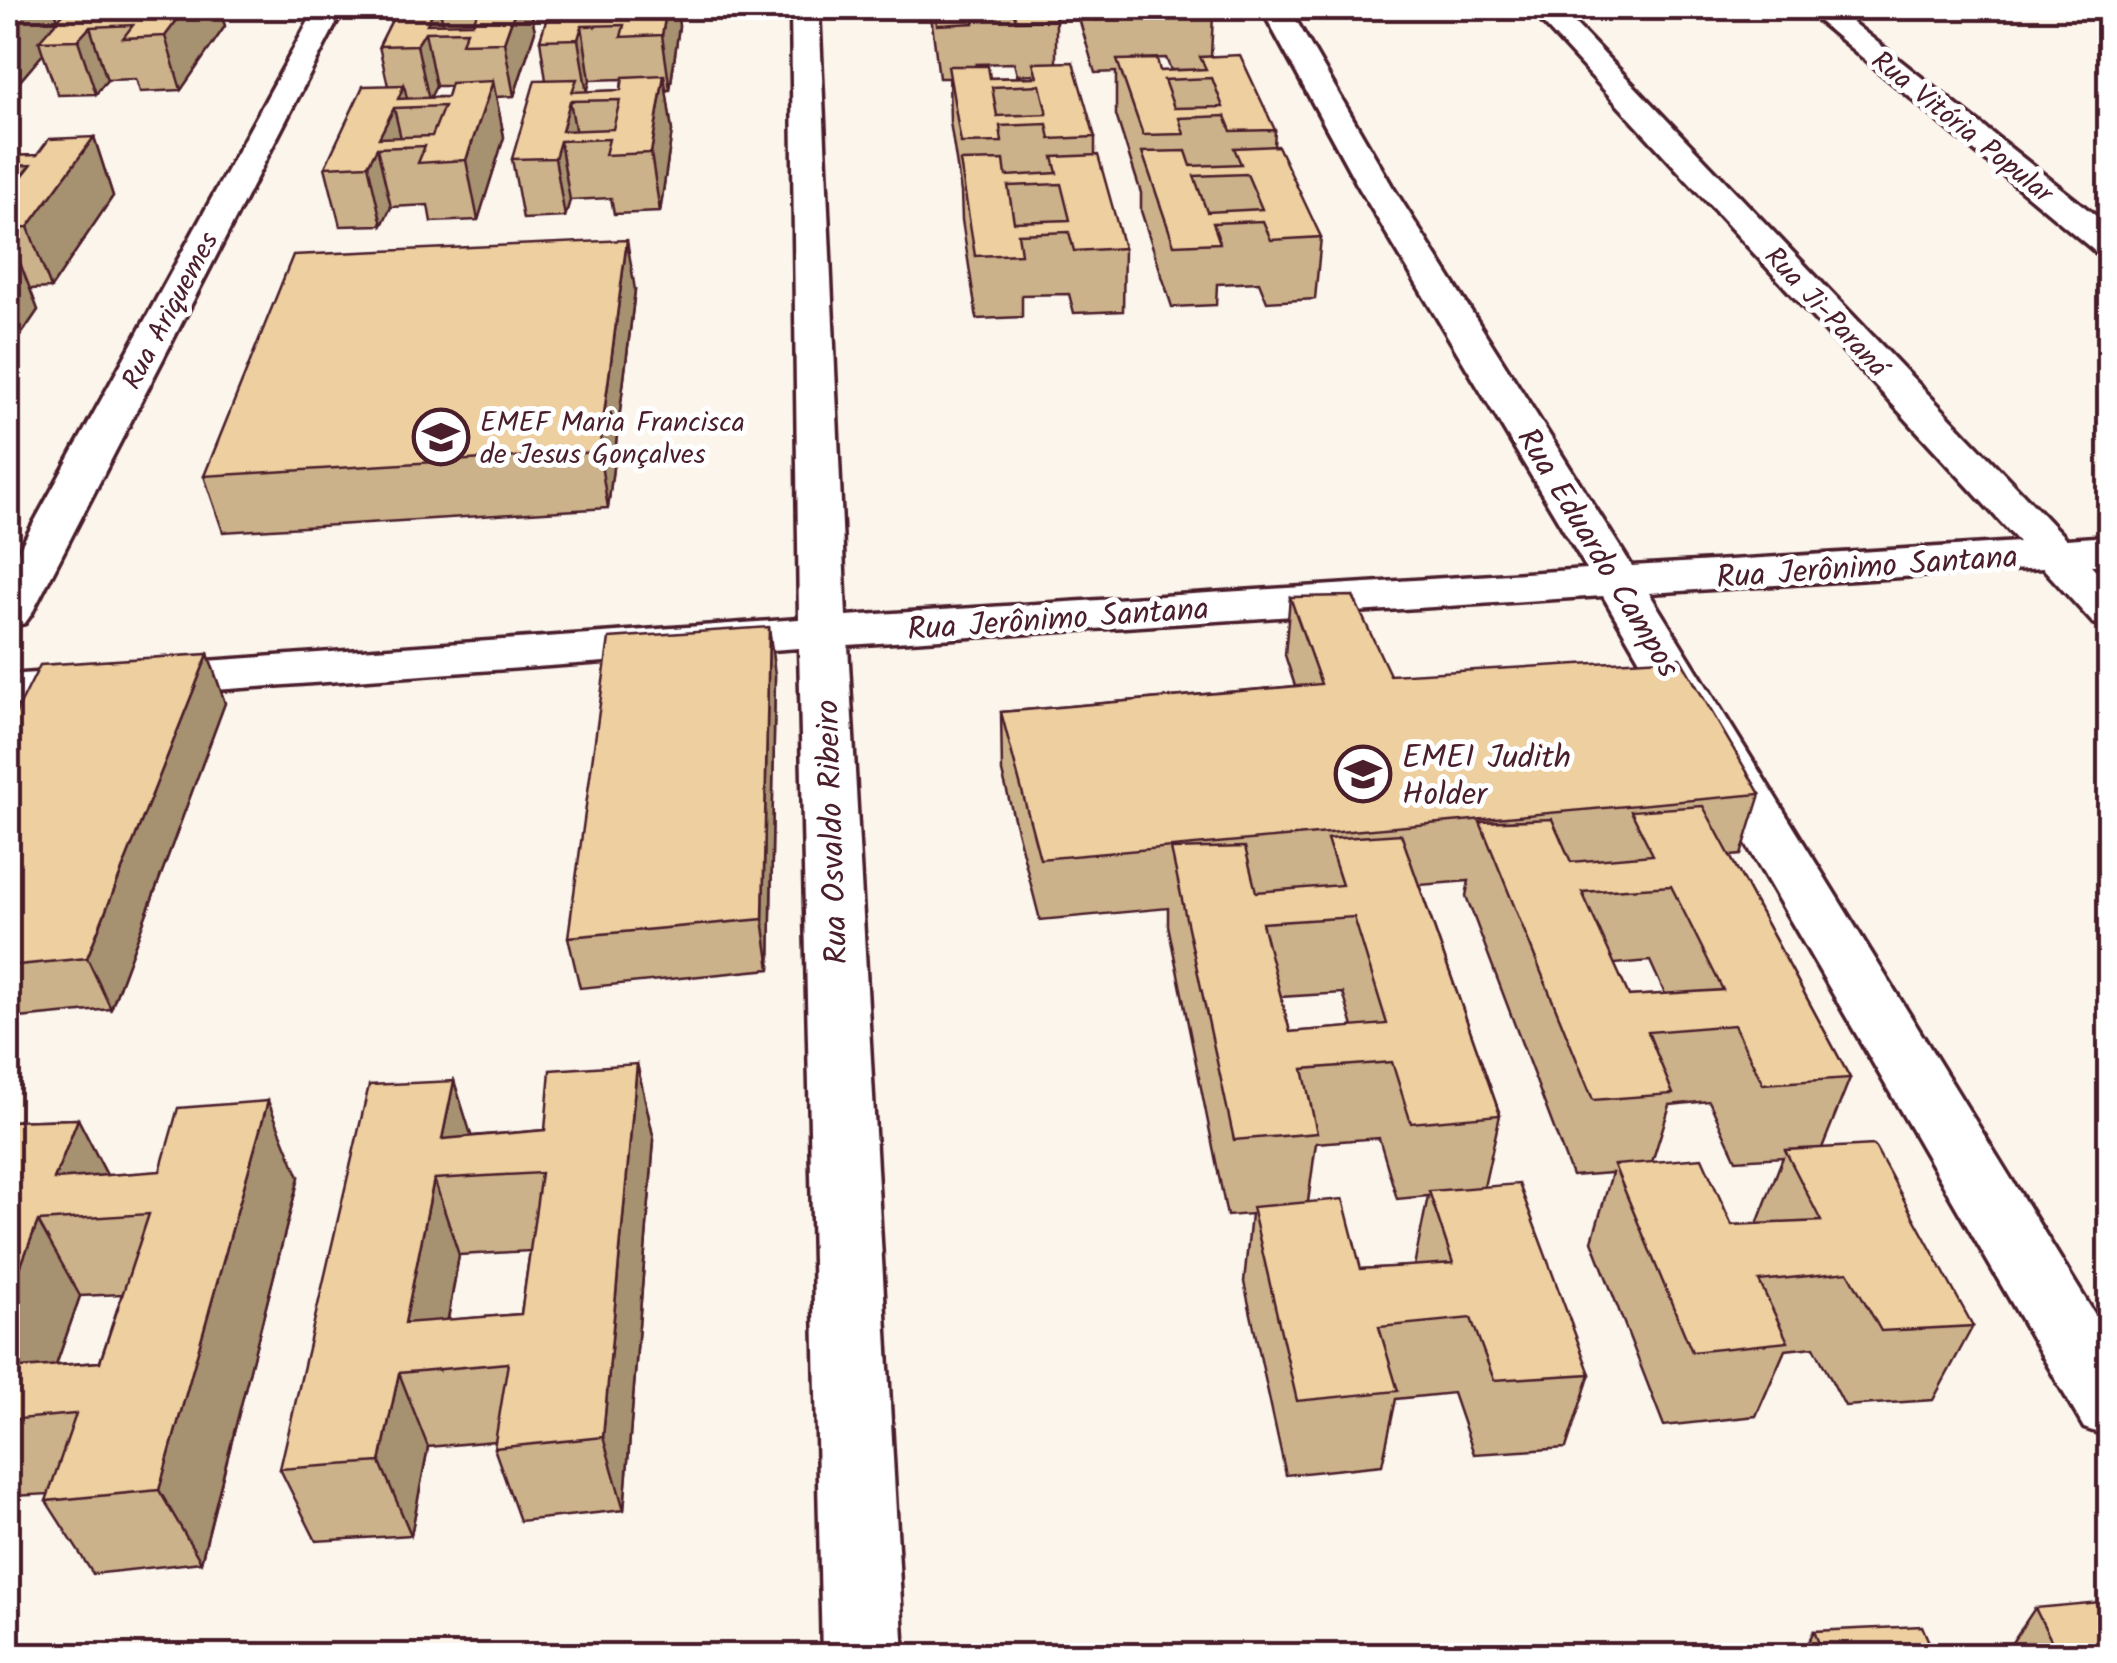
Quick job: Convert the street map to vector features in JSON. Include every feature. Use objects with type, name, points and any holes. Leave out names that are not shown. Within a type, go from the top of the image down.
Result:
[{"type":"street","name":"Rua Ariquemes","points":[[8,613],[330,8]]},
{"type":"street","name":"Rua Osvaldo Ribeiro","points":[[805,8],[823,632],[863,1656]]},
{"type":"street","name":"Rua Eduardo Campos","points":[[1275,8],[1375,186],[1618,583],[2110,1405]]},
{"type":"street","name":"Rua Ji-Paraná","points":[[1550,8],[1548,12],[2110,613]]},
{"type":"street","name":"Rua Vitória Popular","points":[[1817,8],[2110,245]]},
{"type":"street","name":"Rua Jerônimo Santana","points":[[8,690],[823,632],[2110,550]]},
{"type":"building","points":[[8,8],[19,8],[8,20]]},
{"type":"building","points":[[68,8],[104,8],[95,19],[142,17],[149,8],[186,8],[165,36],[123,38],[133,25],[90,27],[78,40],[39,41]]},
{"type":"building","points":[[398,8],[435,8],[427,24],[473,23],[479,8],[516,8],[504,42],[462,43],[467,31],[425,32],[417,45],[379,46]]},
{"type":"building","points":[[550,8],[586,8],[583,18],[628,17],[631,8],[667,8],[662,35],[621,37],[624,25],[582,26],[578,39],[540,40]]},
{"type":"building","points":[[935,8],[1053,8],[1056,20],[1016,21],[1013,9],[973,11],[974,23],[937,25]]},
{"type":"building","points":[[1092,8],[1129,8],[1132,18],[1096,20]]},
{"type":"building","points":[[1170,8],[1209,8],[1213,15],[1173,16]]},
{"type":"building","points":[[1240,55],[1275,130],[1231,131],[1225,116],[1179,118],[1184,134],[1143,135],[1117,60],[1157,59],[1160,71],[1206,69],[1200,57]],"holes":[[[1212,78],[1223,107],[1174,108],[1164,80]]]},
{"type":"building","points":[[1073,62],[1095,137],[1050,139],[1047,124],[1000,126],[1002,142],[961,143],[948,66],[988,66],[990,78],[1037,77],[1033,63]],"holes":[[[1040,85],[1047,114],[997,116],[992,87]]]},
{"type":"building","points":[[664,75],[651,153],[605,155],[609,139],[560,141],[555,158],[512,159],[535,80],[577,79],[572,92],[621,90],[623,77]],"holes":[[[620,100],[613,129],[562,131],[570,101]]]},
{"type":"building","points":[[493,81],[466,160],[418,163],[425,146],[377,148],[368,165],[325,167],[363,86],[404,85],[398,99],[447,97],[451,83]],"holes":[[[444,106],[432,136],[379,138],[394,108]]]},
{"type":"building","points":[[94,137],[28,227],[8,228],[8,194],[31,165],[8,166],[8,156],[37,155],[49,139]]},
{"type":"building","points":[[1278,146],[1321,237],[1271,240],[1263,221],[1213,223],[1220,243],[1174,245],[1142,152],[1186,151],[1191,166],[1241,164],[1234,148]],"holes":[[[1247,174],[1262,209],[1207,212],[1194,176]]]},
{"type":"building","points":[[1098,155],[1124,248],[1074,251],[1069,232],[1018,234],[1021,254],[975,256],[960,161],[1004,160],[1006,176],[1057,173],[1053,157]],"holes":[[[1061,184],[1070,220],[1014,222],[1008,186]]]},
{"type":"building","points":[[627,240],[599,452],[204,476],[293,255]]},
{"type":"building","points":[[1353,596],[1390,675],[1680,658],[1760,794],[1040,859],[1001,712],[1321,684],[1290,597]]},
{"type":"building","points":[[769,627],[763,919],[568,937],[609,638]]},
{"type":"building","points":[[208,654],[87,958],[8,966],[8,729],[40,665]]},
{"type":"building","points":[[1703,806],[1850,1078],[1763,1084],[1734,1025],[1648,1032],[1673,1094],[1593,1100],[1480,822],[1552,819],[1571,862],[1653,855],[1631,811]],"holes":[[[1671,886],[1723,990],[1629,996],[1582,892]]]},
{"type":"building","points":[[1401,834],[1500,1115],[1411,1123],[1392,1062],[1303,1069],[1317,1133],[1234,1140],[1171,849],[1245,847],[1256,892],[1342,885],[1327,839]],"holes":[[[1354,917],[1387,1024],[1290,1032],[1262,923]]]},
{"type":"building","points":[[637,1064],[603,1437],[494,1448],[508,1363],[399,1373],[380,1462],[280,1469],[369,1085],[454,1081],[442,1139],[545,1130],[550,1070]],"holes":[[[541,1173],[521,1314],[405,1323],[434,1179]]]},
{"type":"building","points":[[268,1101],[159,1490],[46,1501],[76,1414],[8,1420],[8,1369],[100,1362],[149,1214],[38,1221],[8,1299],[8,1121],[78,1119],[54,1179],[160,1171],[178,1108]]},
{"type":"building","points":[[1874,1145],[1973,1326],[1881,1331],[1848,1272],[1759,1281],[1788,1342],[1692,1352],[1614,1165],[1702,1158],[1732,1225],[1821,1221],[1785,1150]]},
{"type":"building","points":[[1519,1184],[1590,1374],[1494,1380],[1471,1318],[1379,1327],[1398,1391],[1297,1401],[1252,1207],[1343,1199],[1361,1269],[1453,1263],[1429,1191]]},
{"type":"building","points":[[2110,1601],[2110,1656],[2059,1656],[2035,1608]]},
{"type":"building","points":[[1922,1626],[1935,1656],[1824,1656],[1814,1631]]},
{"type":"place","name":"EMEF Maria Francisca de Jesus Gonçalves","points":[[441,437]]},
{"type":"place","name":"EMEI Judith Holder","points":[[1363,774]]}]
